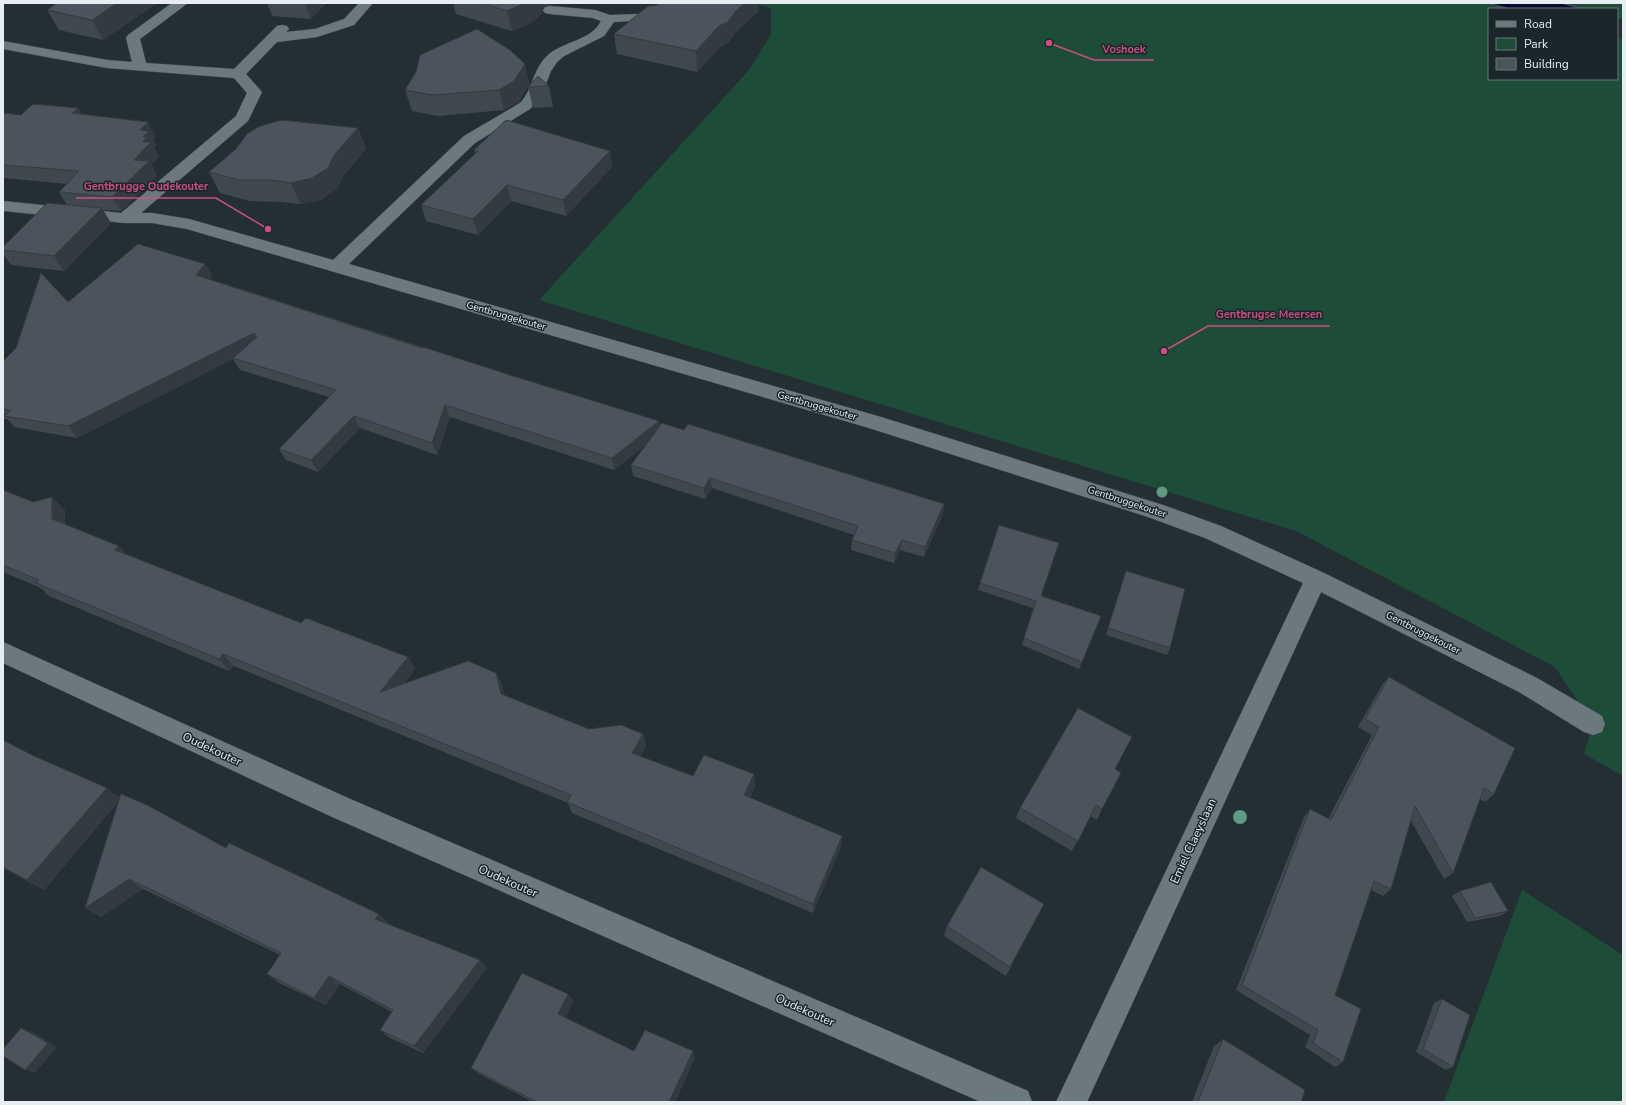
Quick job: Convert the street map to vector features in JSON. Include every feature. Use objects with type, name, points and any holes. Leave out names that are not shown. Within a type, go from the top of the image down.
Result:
[{"type":"street","points":[[140,67],[132,38],[181,3]]},
{"type":"street","points":[[238,74],[277,33],[317,33],[349,22],[366,3]]},
{"type":"street","points":[[550,10],[595,14],[609,19],[641,17],[653,21]]},
{"type":"street","points":[[336,267],[475,135],[511,116],[526,106],[535,95],[540,79],[551,60],[564,51],[600,34],[606,27],[609,19]]},
{"type":"street","points":[[3,45],[107,64],[238,74],[255,92],[242,118],[125,218]]},
{"type":"street","name":"Gentbruggekouter","points":[[3,206],[125,218],[152,218],[189,224],[874,422],[1155,511],[1213,532],[1316,579],[1528,685],[1593,724]]},
{"type":"street","name":"Emiel Claeyslaan","points":[[1071,1102],[1316,579]]},
{"type":"street","name":"Oudekouter","points":[[3,652],[339,807],[1017,1102]]},
{"type":"green space","points":[[755,3],[1488,3],[1506,8],[1488,8],[1488,80],[1618,80],[1618,38],[1623,40],[1623,776],[1584,754],[1593,724],[1555,667],[1296,531],[539,300],[750,69],[771,34],[771,9]]},
{"type":"green space","points":[[1561,3],[1623,3],[1623,20],[1618,18],[1618,8],[1579,8]]},
{"type":"green space","points":[[1522,890],[1623,955],[1623,1102],[1444,1102]]},
{"type":"shaded area","points":[[1488,3],[1561,3],[1579,8],[1506,8]]},
{"type":"building","points":[[57,3],[117,3],[92,20],[47,10]]},
{"type":"building","points":[[482,3],[525,3],[507,11]]},
{"type":"building","points":[[658,3],[745,3],[735,12],[728,22],[719,26],[696,51],[614,34],[648,6],[657,5]]},
{"type":"building","points":[[477,29],[510,50],[525,64],[514,81],[499,90],[432,95],[405,90],[416,72],[420,55]]},
{"type":"building","points":[[538,76],[549,86],[528,87]]},
{"type":"building","points":[[33,104],[78,108],[72,113],[148,122],[140,130],[149,131],[143,137],[147,137],[143,142],[151,142],[134,160],[149,161],[112,197],[59,192],[79,171],[3,165],[3,113],[21,115]]},
{"type":"building","points":[[281,120],[358,128],[334,155],[328,168],[312,178],[291,183],[272,180],[239,180],[209,172],[236,149],[247,134],[258,127]]},
{"type":"building","points":[[506,120],[610,151],[563,200],[507,185],[473,219],[421,205],[478,151],[474,150]]},
{"type":"building","points":[[47,203],[102,208],[54,256],[3,250],[3,247]]},
{"type":"building","points":[[138,244],[205,264],[196,275],[422,348],[423,347],[659,421],[612,458],[445,405],[432,443],[354,416],[311,460],[279,449],[336,390],[233,358],[257,337],[254,333],[68,426],[4,416],[11,410],[3,409],[3,361],[16,348],[41,273],[68,302]]},
{"type":"building","points":[[662,423],[684,430],[688,424],[944,504],[925,547],[902,540],[895,553],[852,540],[858,526],[710,478],[704,488],[631,465]]},
{"type":"building","points":[[3,490],[33,502],[52,497],[52,519],[119,546],[115,550],[301,623],[306,618],[408,657],[380,692],[468,661],[496,673],[501,694],[589,729],[621,725],[643,734],[632,753],[693,776],[704,755],[754,774],[744,795],[842,836],[813,904],[567,802],[571,795],[223,654],[219,659],[36,583],[39,580],[3,565]]},
{"type":"building","points":[[999,525],[1059,543],[1041,596],[1101,616],[1082,662],[1024,638],[1036,601],[980,583]]},
{"type":"building","points":[[1126,571],[1185,589],[1170,648],[1108,628]]},
{"type":"building","points":[[1389,677],[1515,748],[1494,794],[1484,788],[1453,873],[1415,806],[1391,889],[1374,881],[1335,995],[1361,1009],[1343,1062],[1313,1043],[1318,1030],[1242,985],[1310,809],[1331,820],[1379,727],[1365,719]]},
{"type":"building","points":[[1078,708],[1132,737],[1115,769],[1121,773],[1102,809],[1096,805],[1078,841],[1020,808]]},
{"type":"building","points":[[3,740],[32,755],[107,788],[27,880],[3,867]]},
{"type":"building","points":[[121,794],[147,805],[226,848],[229,843],[379,914],[375,919],[480,960],[414,1046],[380,1030],[393,1010],[329,976],[314,998],[267,974],[281,953],[129,879],[85,908]]},
{"type":"building","points":[[981,867],[1044,904],[1010,967],[947,926]]},
{"type":"building","points":[[1491,882],[1508,911],[1475,918],[1460,891]]},
{"type":"building","points":[[522,973],[568,994],[558,1014],[634,1051],[645,1030],[693,1051],[669,1102],[537,1102],[471,1068]]},
{"type":"building","points":[[1442,999],[1470,1015],[1453,1067],[1423,1049]]},
{"type":"building","points":[[21,1028],[48,1043],[25,1070],[3,1056],[3,1049]]},
{"type":"building","points":[[1223,1039],[1305,1090],[1301,1102],[1198,1102]]},
{"type":"place","name":"Voshoek","points":[[1049,43]]},
{"type":"place","name":"Gentbrugge Oudekouter","points":[[268,229]]},
{"type":"place","name":"Gentbrugse Meersen","points":[[1164,351]]}]
